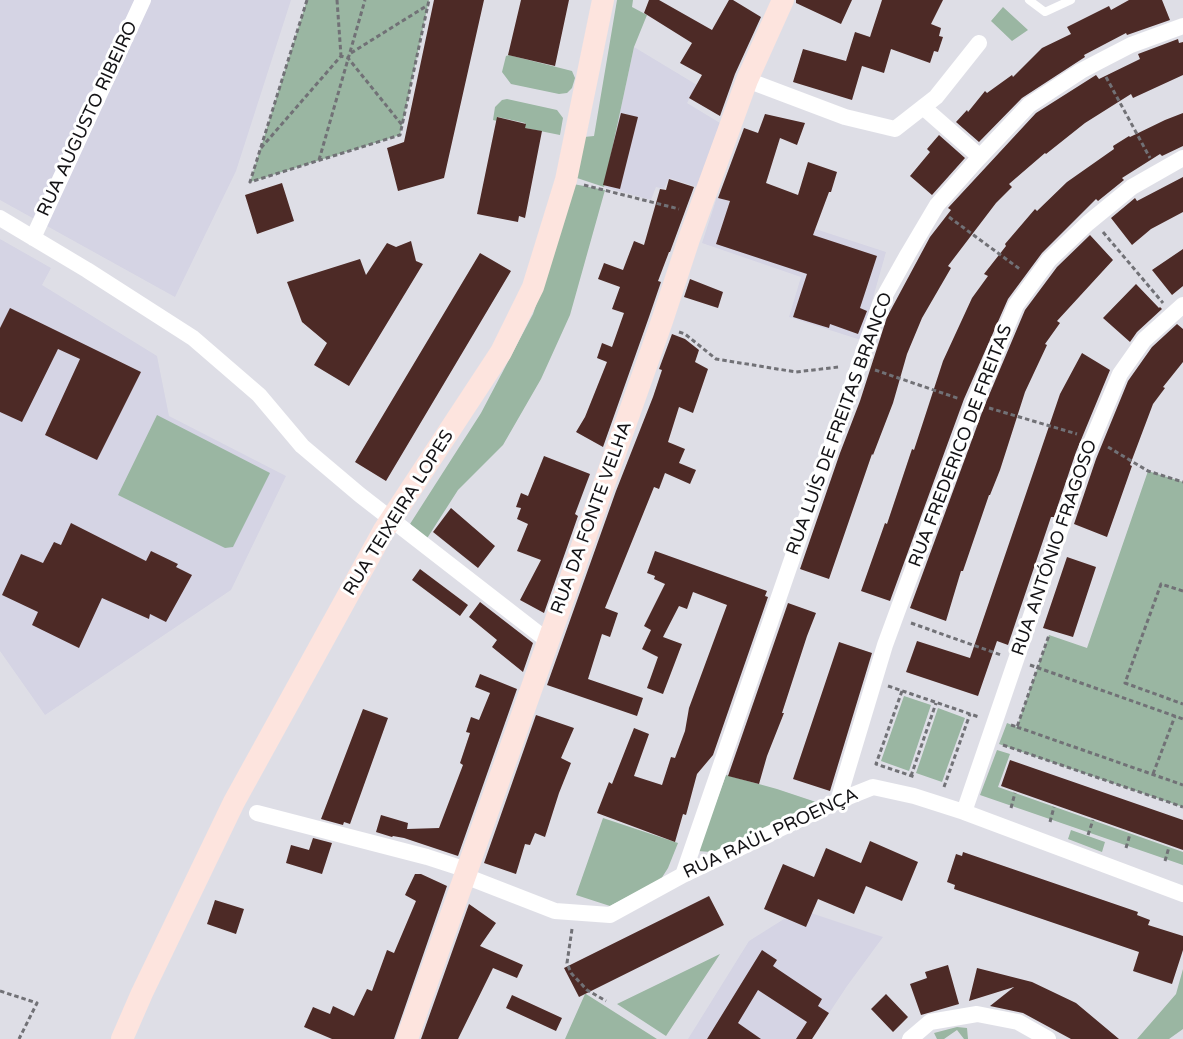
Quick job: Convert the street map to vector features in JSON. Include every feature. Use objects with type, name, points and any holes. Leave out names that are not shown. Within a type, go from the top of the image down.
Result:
[{"type":"street","name":"RUA AUGUSTO RIBEIRO","points":[[33,238],[143,0]]},
{"type":"street","name":"RUA TEIXEIRA LOPES","points":[[122,1039],[234,802],[391,519],[501,352],[533,286],[566,180],[603,0]]},
{"type":"street","name":"RUA DA FONTE VELHA","points":[[407,1039],[661,325],[698,214],[747,80],[783,0]]},
{"type":"street","name":"RUA LUÍS DE FREITAS BRANCO","points":[[683,876],[880,304],[936,208],[1029,105],[1081,71],[1131,45],[1183,26]]},
{"type":"street","points":[[747,80],[845,117],[895,129],[936,97],[979,43]]},
{"type":"street","points":[[923,107],[980,157]]},
{"type":"street","name":"RUA FREDERICO DE FREITAS","points":[[838,801],[896,618],[974,403],[1016,305],[1049,260],[1092,219],[1132,187],[1183,158]]},
{"type":"street","points":[[0,218],[193,338],[259,395],[302,446],[391,519],[548,641]]},
{"type":"street","name":"RUA ANTÓNIO FRAGOSO","points":[[964,812],[1093,439],[1120,374],[1144,340],[1177,309]]},
{"type":"street","name":"RUA RAÚL PROENÇA","points":[[257,813],[427,857],[555,911],[610,915],[683,876],[838,801],[873,787],[914,796],[964,812],[1183,894]]},
{"type":"street","points":[[910,1039],[930,1022],[977,1014],[1018,1022],[1045,1038]]},
{"type":"lane","points":[[1029,0],[1045,12],[1071,0]]},
{"type":"path","points":[[307,0],[250,182],[400,135],[429,0]]},
{"type":"path","points":[[260,149],[341,56],[337,0]]},
{"type":"path","points":[[318,160],[365,0]]},
{"type":"path","points":[[341,56],[349,56],[428,5]]},
{"type":"path","points":[[349,56],[402,125]]},
{"type":"path","points":[[1100,61],[1105,75],[1157,172]]},
{"type":"path","points":[[566,180],[698,214]]},
{"type":"path","points":[[936,208],[1035,280]]},
{"type":"path","points":[[1092,219],[1177,309]]},
{"type":"path","points":[[661,325],[685,334],[716,359],[796,372],[859,365],[1093,439],[1148,471],[1183,482]]},
{"type":"path","points":[[1183,591],[1161,584],[1125,683],[1183,704]]},
{"type":"path","points":[[896,618],[1016,660]]},
{"type":"path","points":[[1017,727],[1049,635]]},
{"type":"path","points":[[1038,668],[1183,719]]},
{"type":"path","points":[[892,676],[888,686],[983,718]]},
{"type":"path","points":[[902,691],[876,764],[923,780]]},
{"type":"path","points":[[911,776],[936,703]]},
{"type":"path","points":[[934,784],[945,787],[970,714]]},
{"type":"path","points":[[1153,774],[1175,716]]},
{"type":"path","points":[[1007,723],[1183,785]]},
{"type":"path","points":[[999,744],[1183,807]]},
{"type":"path","points":[[1011,808],[1015,793]]},
{"type":"path","points":[[1050,822],[1054,807]]},
{"type":"path","points":[[1088,835],[1093,820]]},
{"type":"path","points":[[1126,848],[1130,834]]},
{"type":"path","points":[[1164,861],[1169,847]]},
{"type":"path","points":[[574,912],[567,963],[571,973],[587,990],[606,1001]]},
{"type":"path","points":[[0,991],[37,1003],[19,1039]]},
{"type":"shaded area","points":[[0,0],[291,0],[236,171],[175,297],[0,200]]},
{"type":"shaded area","points":[[634,47],[697,85],[687,103],[720,123],[697,187],[669,178],[664,189],[656,187],[651,200],[604,187]]},
{"type":"shaded area","points":[[717,197],[886,252],[861,340],[789,317],[801,277],[702,243]]},
{"type":"shaded area","points":[[0,239],[51,268],[42,285],[157,356],[169,416],[286,476],[231,590],[45,715],[0,651]]},
{"type":"shaded area","points":[[808,912],[883,937],[812,1039],[688,1039],[749,941],[784,919],[804,921]]},
{"type":"green space","points":[[307,0],[429,0],[400,135],[250,182]]},
{"type":"green space","points":[[617,0],[633,0],[632,7],[647,15],[634,47],[604,187],[574,177],[584,137],[594,136]]},
{"type":"green space","points":[[1003,7],[1028,30],[1012,41],[991,21]]},
{"type":"green space","points":[[506,56],[572,71],[575,78],[572,88],[567,93],[559,94],[511,84],[502,72]]},
{"type":"green space","points":[[507,99],[557,110],[563,118],[560,135],[525,128],[525,123],[498,117],[497,121],[493,120],[495,107],[502,100]]},
{"type":"green space","points":[[568,183],[605,190],[570,315],[541,379],[503,445],[458,490],[426,540],[410,524],[481,413],[533,314],[550,263]]},
{"type":"green space","points":[[157,415],[270,473],[233,547],[225,548],[118,495]]},
{"type":"green space","points":[[1148,471],[1183,482],[1183,807],[999,744],[1007,723],[1017,727],[1049,635],[1087,648]]},
{"type":"green space","points":[[904,696],[931,705],[909,771],[881,761]]},
{"type":"green space","points":[[938,708],[965,718],[942,782],[916,773]]},
{"type":"green space","points":[[997,750],[1010,754],[998,787],[1183,852],[1183,865],[980,795]]},
{"type":"green space","points":[[726,775],[819,803],[723,853],[698,851]]},
{"type":"green space","points":[[603,818],[678,843],[661,879],[610,906],[576,895]]},
{"type":"green space","points":[[1071,830],[1105,842],[1102,852],[1068,839]]},
{"type":"green space","points":[[720,954],[666,1036],[617,1004]]},
{"type":"green space","points":[[1183,969],[1183,1029],[1169,1039],[1137,1039],[1176,994]]},
{"type":"green space","points":[[586,994],[657,1039],[565,1039]]},
{"type":"green space","points":[[957,1027],[967,1028],[968,1039],[964,1039],[957,1030],[944,1039],[937,1039],[934,1033]]},
{"type":"building","points":[[434,0],[484,0],[444,178],[398,191],[387,148],[404,142]]},
{"type":"building","points":[[521,0],[569,0],[555,66],[508,55]]},
{"type":"building","points":[[649,0],[659,0],[712,30],[729,0],[733,0],[761,17],[735,74],[720,116],[689,98],[702,75],[680,63],[692,43],[644,13]]},
{"type":"building","points":[[796,0],[852,0],[841,24],[796,3]]},
{"type":"building","points":[[882,0],[943,0],[931,24],[941,28],[939,36],[943,37],[938,52],[934,51],[930,63],[891,49],[884,73],[862,66],[852,100],[793,82],[803,49],[846,61],[855,32],[870,37]]},
{"type":"building","points":[[1129,0],[1162,0],[1170,20],[1127,35],[1126,33],[1084,55],[1085,57],[1022,98],[979,142],[956,122],[967,110],[968,112],[985,91],[987,93],[1012,75],[1013,77],[1042,48],[1071,34],[1067,27],[1109,6],[1111,10]]},
{"type":"building","points":[[1178,39],[1179,43],[1183,42],[1183,75],[1133,98],[1131,94],[1085,123],[1045,153],[1009,184],[1012,187],[996,203],[948,266],[951,268],[922,318],[907,354],[893,403],[872,454],[829,579],[800,569],[860,401],[887,317],[930,237],[951,210],[948,208],[1036,113],[1096,75],[1099,79],[1140,59],[1138,54]]},
{"type":"building","points":[[621,113],[638,117],[620,189],[603,185]]},
{"type":"building","points":[[1183,113],[1183,146],[1162,156],[1160,154],[1122,178],[1124,180],[1098,201],[1096,199],[1042,253],[1008,299],[964,399],[890,601],[861,591],[885,523],[887,524],[912,449],[914,450],[943,361],[972,298],[988,276],[984,274],[1006,246],[1005,244],[1035,209],[1037,211],[1067,182],[1129,136]]},
{"type":"building","points":[[765,114],[805,123],[797,145],[780,138],[766,183],[798,195],[808,162],[837,172],[813,235],[877,256],[860,308],[867,311],[858,334],[830,324],[829,328],[793,317],[807,274],[716,244],[730,201],[718,198],[744,128],[758,133]]},
{"type":"building","points":[[497,117],[526,124],[525,128],[542,131],[525,218],[519,216],[518,222],[477,214]]},
{"type":"building","points":[[939,135],[965,158],[932,195],[910,176],[930,152],[927,149]]},
{"type":"building","points":[[1183,177],[1183,212],[1151,229],[1132,245],[1111,218],[1135,198],[1137,201]]},
{"type":"building","points":[[669,179],[694,187],[658,281],[661,282],[603,447],[576,432],[585,417],[607,362],[597,358],[602,343],[612,347],[624,313],[612,309],[620,287],[598,279],[604,263],[623,270],[634,241],[644,245],[660,189],[666,190]]},
{"type":"building","points":[[282,183],[294,221],[257,234],[245,195]]},
{"type":"building","points":[[1090,235],[1113,260],[1057,321],[1060,323],[1045,344],[1047,345],[1025,392],[1000,470],[963,571],[961,571],[946,621],[910,608],[984,407],[1025,310],[1057,267]]},
{"type":"building","points":[[411,241],[416,261],[423,264],[349,386],[314,365],[327,343],[302,322],[287,282],[360,259],[366,275],[387,243],[396,247]]},
{"type":"building","points":[[1183,249],[1183,286],[1172,295],[1152,270]]},
{"type":"building","points":[[480,253],[511,271],[386,481],[355,462]]},
{"type":"building","points":[[690,279],[723,292],[718,308],[684,297]]},
{"type":"building","points":[[1136,284],[1162,309],[1137,332],[1130,342],[1103,318]]},
{"type":"building","points":[[10,308],[141,372],[97,460],[45,435],[80,359],[58,349],[22,422],[0,412],[0,328]]},
{"type":"building","points":[[1177,324],[1183,329],[1183,362],[1153,404],[1107,537],[1074,524],[1096,459],[1128,381],[1152,347]]},
{"type":"building","points":[[672,334],[685,339],[699,350],[695,362],[708,369],[693,413],[679,407],[668,442],[685,449],[679,463],[696,470],[690,484],[665,473],[659,489],[654,487],[605,608],[618,613],[610,637],[602,634],[588,679],[643,698],[637,716],[547,685],[616,491],[653,397],[662,370],[659,369]]},
{"type":"building","points":[[1082,353],[1110,370],[1076,452],[1054,517],[1051,517],[1008,645],[997,641],[978,696],[906,672],[917,641],[970,658],[1060,394]]},
{"type":"building","points":[[544,456],[590,474],[575,514],[578,516],[544,613],[520,600],[541,560],[517,551],[528,524],[517,519],[521,508],[516,507],[521,493],[528,496]]},
{"type":"building","points":[[451,508],[495,546],[478,568],[433,532]]},
{"type":"building","points":[[71,523],[146,561],[151,551],[178,564],[176,567],[192,575],[166,622],[150,614],[149,619],[102,598],[79,648],[32,625],[38,612],[2,595],[21,554],[43,563],[54,542],[61,545]]},
{"type":"building","points":[[655,551],[767,591],[765,596],[768,597],[713,755],[697,774],[686,815],[683,814],[675,842],[597,813],[609,782],[612,784],[634,728],[649,734],[634,776],[662,785],[671,757],[675,758],[685,731],[689,708],[727,605],[693,592],[687,609],[679,606],[663,637],[682,644],[663,694],[647,688],[658,657],[642,649],[651,630],[644,626],[665,584],[647,573]]},
{"type":"building","points":[[1067,557],[1096,567],[1073,637],[1043,628]]},
{"type":"building","points":[[420,569],[468,605],[460,616],[412,580]]},
{"type":"building","points":[[480,602],[533,643],[523,672],[492,647],[497,640],[469,617]]},
{"type":"building","points":[[788,603],[816,613],[759,784],[728,776]]},
{"type":"building","points":[[839,642],[872,653],[830,791],[793,779]]},
{"type":"building","points":[[480,674],[517,689],[458,856],[404,838],[376,832],[381,815],[408,823],[407,829],[439,828],[463,765],[460,763],[470,733],[466,732],[471,717],[479,720],[490,693],[475,687]]},
{"type":"building","points":[[363,709],[388,718],[350,824],[344,822],[343,825],[321,819]]},
{"type":"building","points":[[536,715],[574,728],[561,758],[571,763],[545,837],[535,833],[530,845],[525,844],[516,874],[484,863]]},
{"type":"building","points":[[1010,760],[1183,820],[1183,850],[1001,786]]},
{"type":"building","points":[[313,838],[332,843],[322,874],[286,863],[291,845],[309,850]]},
{"type":"building","points":[[870,841],[918,862],[902,901],[866,886],[854,914],[818,899],[806,927],[764,909],[783,864],[814,877],[826,848],[861,863]]},
{"type":"building","points":[[963,852],[1138,912],[1137,915],[1150,920],[1148,925],[1183,936],[1183,950],[1172,984],[1133,971],[1139,952],[954,889],[955,885],[947,882],[956,854],[962,856]]},
{"type":"building","points":[[415,874],[421,874],[447,886],[394,1039],[332,1039],[304,1027],[313,1007],[330,1014],[333,1006],[354,1016],[367,989],[372,991],[387,950],[394,953],[416,901],[405,895]]},
{"type":"building","points":[[709,896],[724,925],[579,997],[564,968]]},
{"type":"building","points":[[215,900],[244,909],[236,934],[207,924]]},
{"type":"building","points":[[469,904],[496,923],[480,946],[523,965],[517,978],[493,968],[458,1039],[421,1039]]},
{"type":"building","points":[[762,950],[777,960],[773,966],[822,999],[818,1006],[829,1013],[812,1039],[796,1039],[807,1022],[758,990],[738,1023],[761,1039],[707,1039]]},
{"type":"building","points":[[948,965],[959,1004],[921,1015],[910,984],[927,978],[925,972]]},
{"type":"building","points":[[977,968],[1032,982],[1076,1003],[1119,1039],[1071,1039],[1023,1013],[990,1006],[1014,987],[969,1001]]},
{"type":"building","points":[[886,994],[908,1017],[893,1032],[871,1009]]},
{"type":"building","points":[[512,995],[562,1018],[556,1031],[506,1008]]}]
